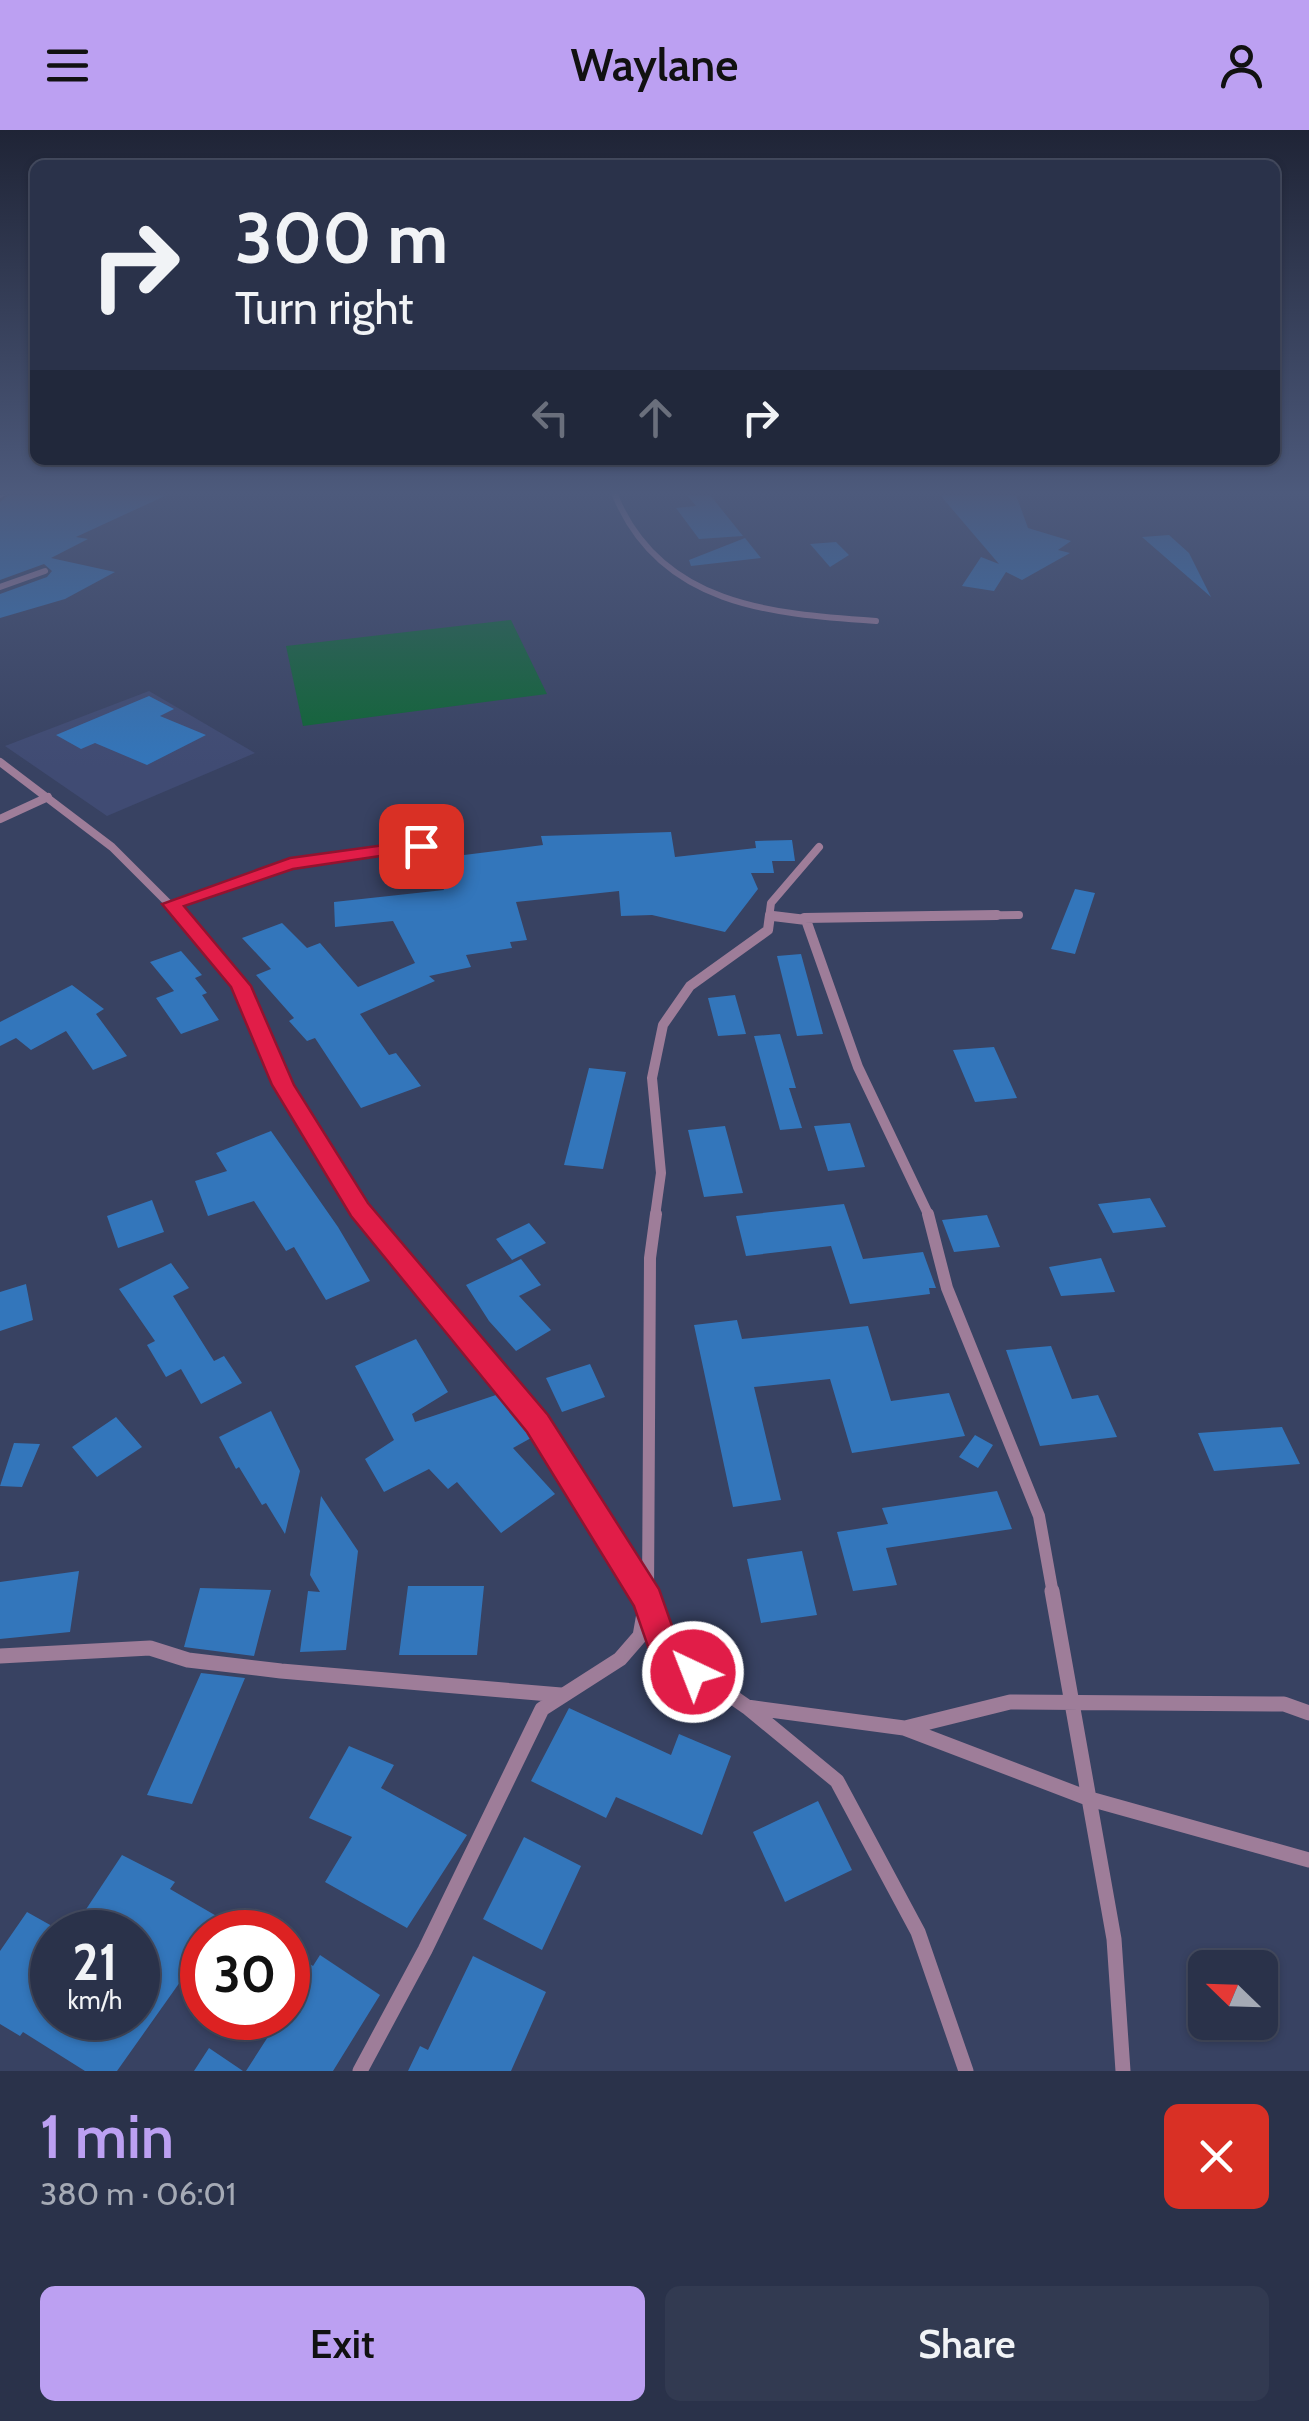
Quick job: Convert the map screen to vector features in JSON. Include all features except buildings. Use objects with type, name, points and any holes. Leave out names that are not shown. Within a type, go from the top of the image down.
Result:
[{"type":"street","points":[[704,586],[752,605],[813,617],[876,621]]},
{"type":"street","points":[[0,762],[112,846],[172,904],[240,986],[283,1085],[359,1210],[538,1423],[648,1600],[665,1650],[746,1707],[837,1781],[918,1932],[966,2071]]},
{"type":"street","points":[[0,819],[48,796]]},
{"type":"street","points":[[172,904],[290,864],[421,846]]},
{"type":"street","points":[[360,2071],[425,1950],[542,1709],[620,1660],[640,1636],[648,1600],[650,1258],[661,1173],[652,1078],[663,1025],[690,986],[768,930],[773,916],[771,903],[819,847]]},
{"type":"street","points":[[773,916],[835,921],[1019,914]]},
{"type":"street","points":[[773,916],[806,920],[858,1066],[926,1204],[957,1316],[1038,1516],[1114,1939],[1123,2071]]},
{"type":"street","points":[[0,1656],[150,1648],[188,1660],[300,1674],[562,1695]]},
{"type":"street","points":[[904,1728],[1010,1702],[1284,1704],[1309,1713]]},
{"type":"street","points":[[746,1707],[904,1728],[1090,1799],[1309,1860]]},
{"type":"shaded area","points":[[149,691],[255,753],[107,816],[5,746]]},
{"type":"green space","points":[[511,620],[547,694],[303,726],[286,646]]},
{"type":"route","points":[[421,846],[290,864],[172,904],[240,986],[283,1085],[359,1210],[538,1423],[648,1600],[665,1650],[693,1672]]}]
